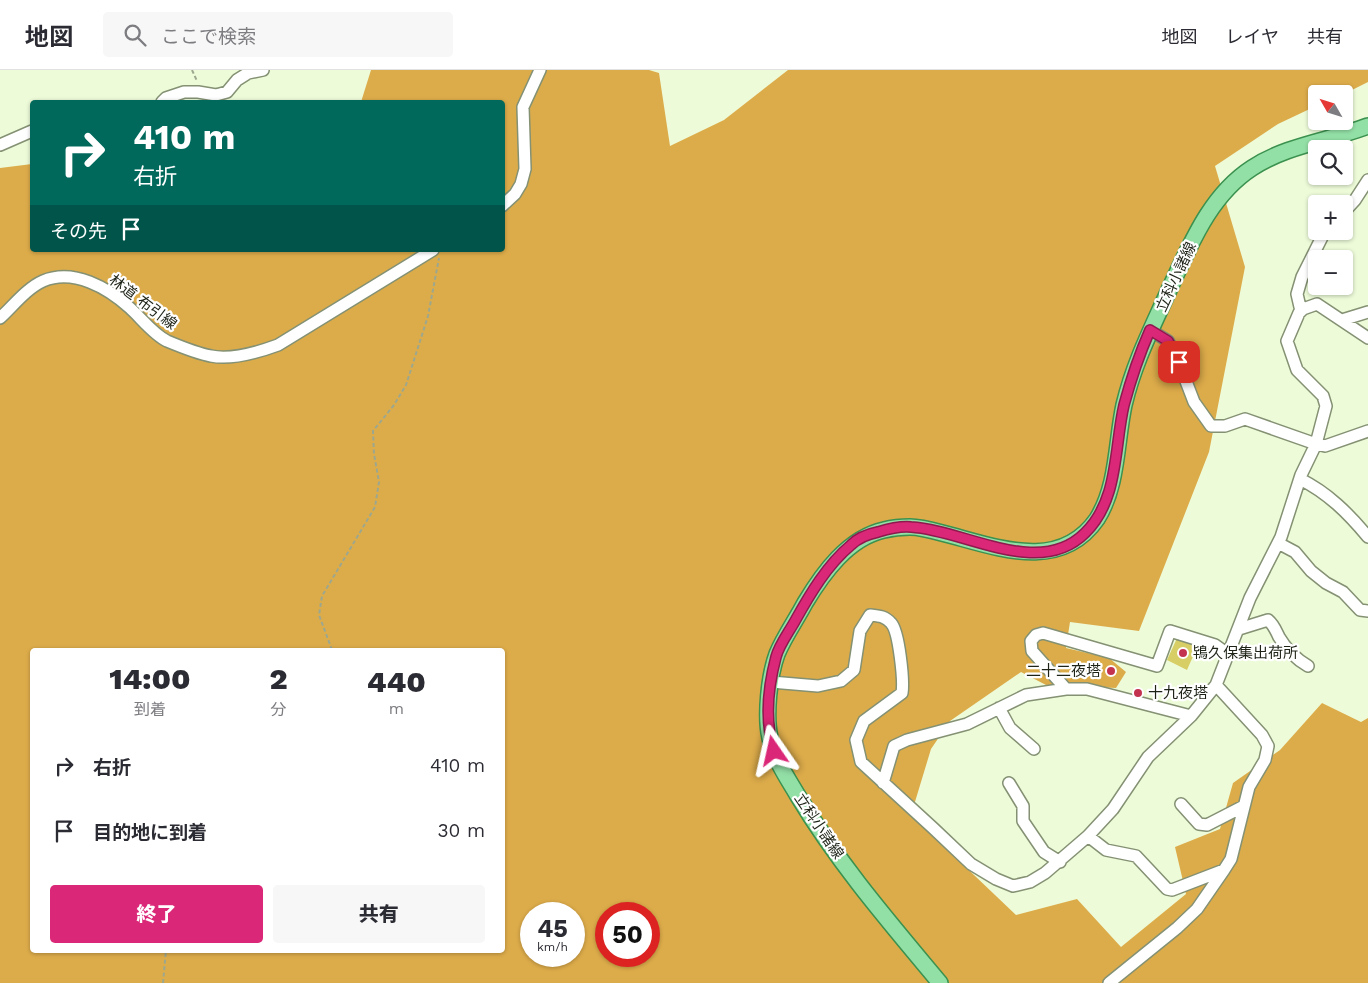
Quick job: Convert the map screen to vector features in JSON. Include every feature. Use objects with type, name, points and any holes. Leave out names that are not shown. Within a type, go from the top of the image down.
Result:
[{"type":"main road","name":"立科小諸線","points":[[940,983],[869,898],[812,819],[781,771],[769,736],[768,706],[776,656],[812,592],[850,545],[870,534],[911,527],[1018,552],[1037,552],[1054,550],[1070,544],[1085,533],[1097,518],[1106,502],[1111,485],[1124,405],[1138,358],[1195,236],[1217,200],[1252,168],[1307,143],[1368,126]]},
{"type":"street","points":[[164,100],[184,92],[216,95],[227,92],[237,80],[248,72],[263,70]]},
{"type":"street","points":[[505,203],[515,194],[521,184],[525,169],[523,107],[540,70]]},
{"type":"street","points":[[0,145],[30,131]]},
{"type":"street","points":[[1353,202],[1368,180]]},
{"type":"street","points":[[1303,310],[1300,307],[1298,294],[1302,277],[1320,240]]},
{"type":"street","name":"林道 布引線","points":[[0,318],[35,286],[54,278],[66,276],[82,279],[118,298],[166,340],[211,357],[256,354],[278,346],[430,252]]},
{"type":"street","points":[[771,682],[818,686],[841,681],[854,670],[860,631],[870,616],[883,616],[893,625],[904,683],[902,692],[864,721],[856,740],[860,762],[971,864],[1012,886],[1030,882],[1045,874],[1088,836],[1113,809],[1148,757],[1191,716],[1216,685],[1250,598],[1278,543],[1300,479],[1316,444],[1326,406],[1323,396],[1297,370],[1287,341],[1295,321],[1303,310],[1317,304],[1368,338]]},
{"type":"street","points":[[1342,320],[1368,312]]},
{"type":"street","points":[[1150,330],[1168,341],[1179,362],[1194,402],[1210,426],[1225,426],[1245,419],[1325,446],[1368,431]]},
{"type":"street","points":[[1300,479],[1319,489],[1337,504],[1368,537]]},
{"type":"street","points":[[1278,543],[1295,552],[1311,571],[1326,583],[1343,592],[1360,610],[1368,611]]},
{"type":"street","points":[[1239,629],[1268,620],[1273,624],[1283,644],[1298,660],[1308,666]]},
{"type":"street","points":[[1066,689],[1032,650],[1031,641],[1036,635],[1042,633],[1157,666],[1170,632],[1215,645],[1229,655]]},
{"type":"street","points":[[1109,983],[1177,928],[1197,909],[1231,859],[1249,787],[1265,760],[1268,746],[1262,735],[1216,685]]},
{"type":"street","points":[[883,783],[894,746],[907,740],[968,724],[1026,695],[1087,688],[1191,716]]},
{"type":"street","points":[[999,708],[1010,728],[1034,749]]},
{"type":"street","points":[[1009,784],[1023,806],[1023,821],[1044,852],[1060,862]]},
{"type":"street","points":[[1181,804],[1199,824],[1207,825],[1244,806]]},
{"type":"street","points":[[1088,836],[1106,850],[1136,856],[1167,889],[1172,890],[1224,870]]},
{"type":"path","points":[[331,648],[319,616],[322,596],[375,507],[379,482],[374,454],[373,431],[394,405],[406,384],[428,316],[441,252]]},
{"type":"path","points":[[162,983],[166,953]]},
{"type":"shaded area","points":[[371,70],[649,70],[659,73],[670,146],[724,120],[788,70],[1368,70],[1368,82],[1353,90],[1353,85],[1308,85],[1308,110],[1278,124],[1215,166],[1245,267],[1209,452],[1139,631],[1070,622],[1066,648],[1109,658],[1126,672],[1116,688],[1046,685],[1021,672],[950,721],[931,749],[911,815],[1016,915],[1077,899],[1121,947],[1186,894],[1175,847],[1220,829],[1233,783],[1280,750],[1322,703],[1361,722],[1368,718],[1368,983],[0,983],[0,168],[30,164],[30,252],[505,252],[505,100],[362,100]]},
{"type":"building","name":"鴇久保集出荷所","points":[[1178,636],[1198,645],[1187,670],[1167,660]]},
{"type":"place","name":"鴇久保集出荷所","points":[[1183,653]]},
{"type":"place","name":"二十二夜塔","points":[[1111,671]]},
{"type":"place","name":"十九夜塔","points":[[1138,693]]},
{"type":"route","points":[[774,751],[769,736],[768,706],[776,656],[812,592],[850,545],[870,534],[911,527],[931,530],[1018,552],[1054,550],[1070,544],[1085,533],[1097,518],[1106,502],[1111,485],[1124,405],[1138,358],[1150,330],[1168,341],[1179,362]]}]
